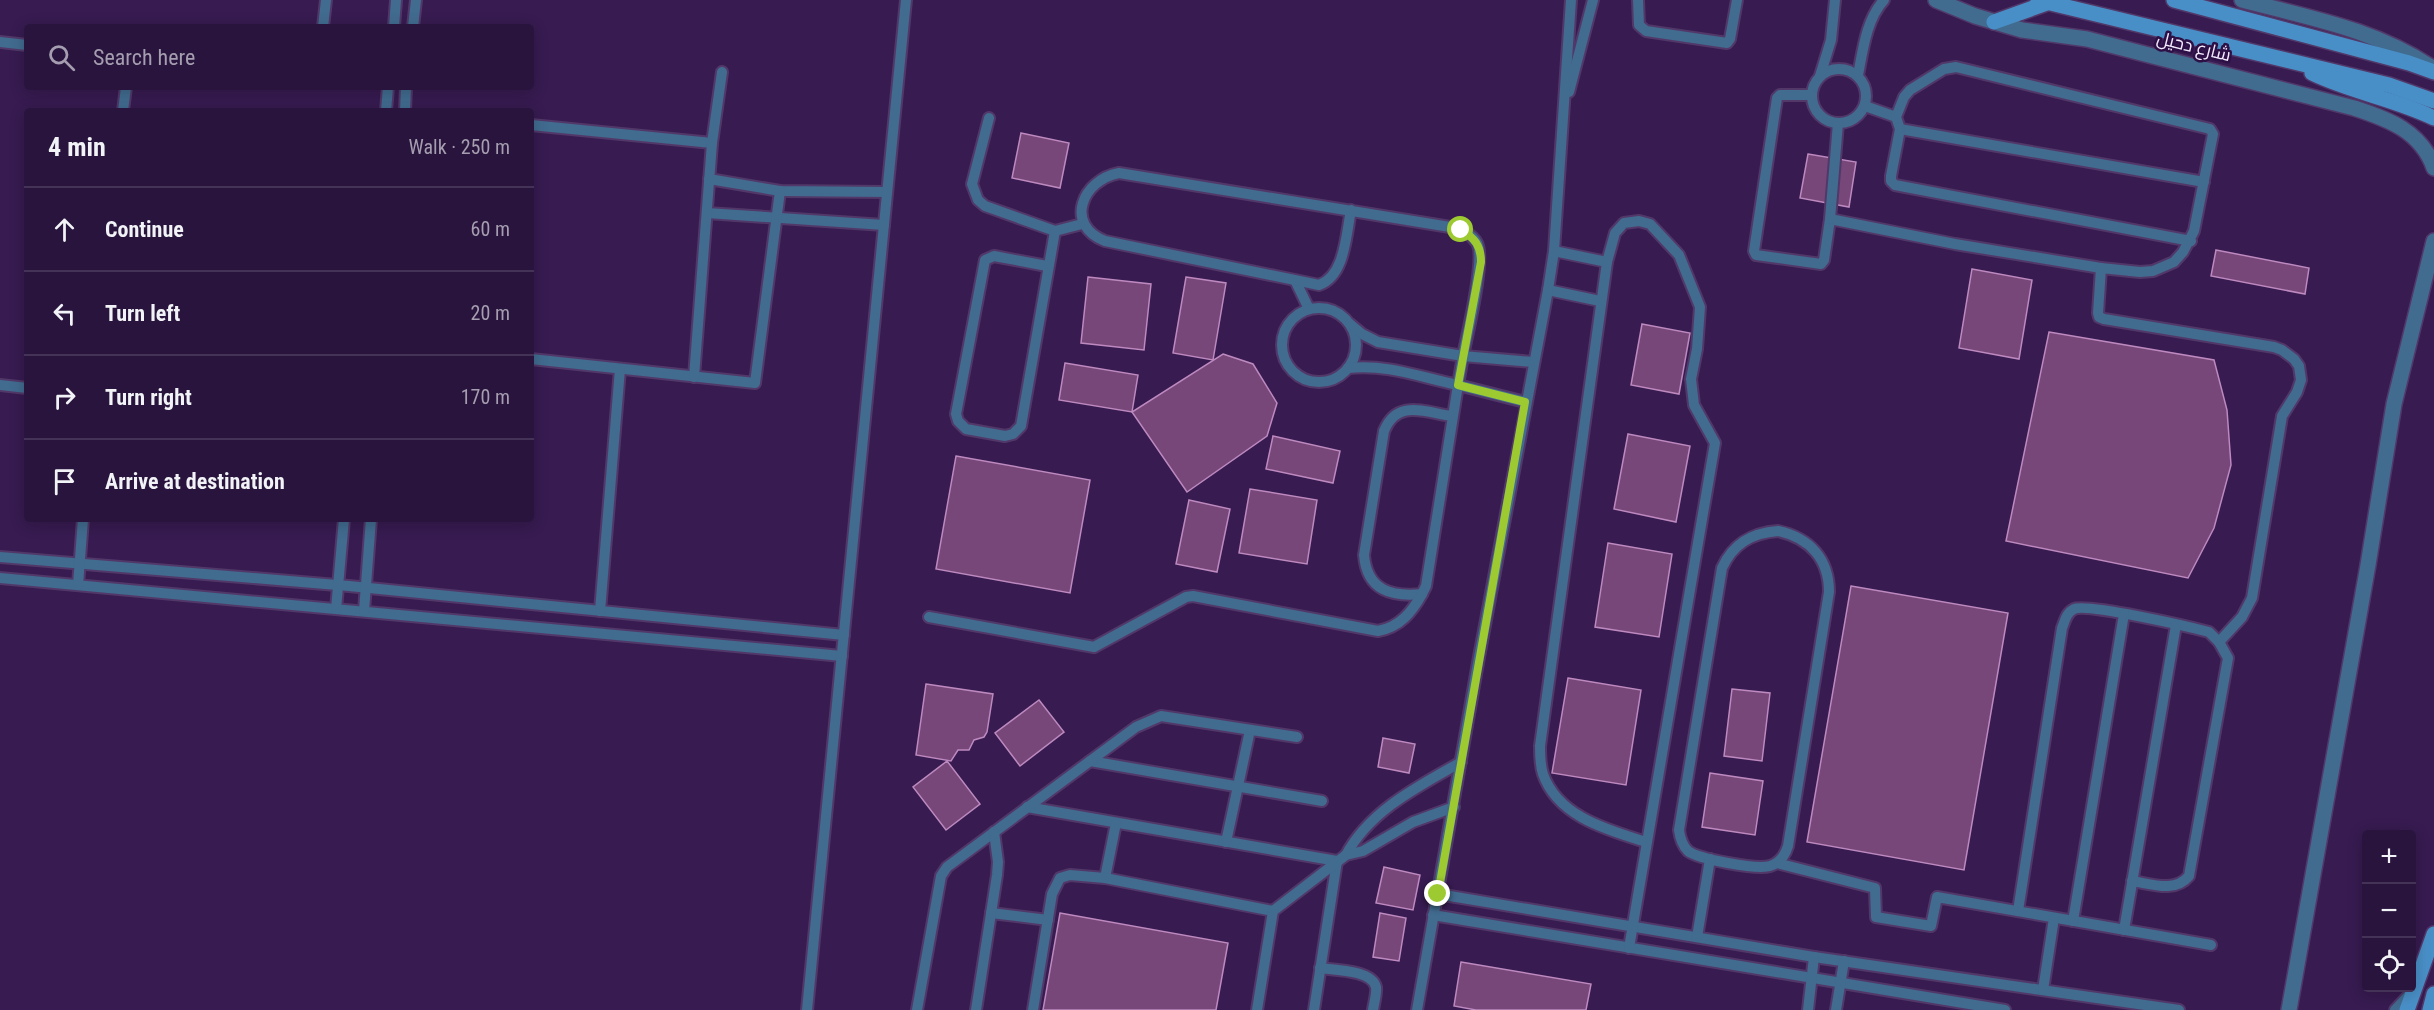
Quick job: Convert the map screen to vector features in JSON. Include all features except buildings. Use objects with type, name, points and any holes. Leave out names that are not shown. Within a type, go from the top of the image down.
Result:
[{"type":"main road","points":[[2174,0],[2434,70]]},
{"type":"main road","points":[[1994,22],[2043,1]]},
{"type":"main road","name":"شارع دحيل","points":[[2043,1],[2389,85],[2434,101]]},
{"type":"main road","points":[[2294,62],[2330,81],[2417,110],[2434,118]]},
{"type":"main road","points":[[2416,985],[2434,934]]},
{"type":"main road","points":[[2407,1010],[2414,992]]},
{"type":"main road","points":[[2430,1010],[2434,994]]},
{"type":"street","name":"شارع دحيل","points":[[1936,0],[2022,30],[2087,39],[2354,108],[2390,120],[2412,136],[2432,162]]},
{"type":"street","points":[[2242,0],[2381,39],[2411,54],[2434,70]]},
{"type":"street","points":[[2289,1010],[2368,565],[2394,404],[2434,241]]},
{"type":"lane","points":[[323,24],[326,0]]},
{"type":"lane","points":[[394,24],[396,0]]},
{"type":"lane","points":[[413,24],[416,0]]},
{"type":"lane","points":[[807,1010],[906,0]]},
{"type":"lane","points":[[1417,1010],[1554,251],[1571,0]]},
{"type":"lane","points":[[1562,121],[1593,0]]},
{"type":"lane","points":[[1624,0],[1637,1],[1639,24],[1646,31],[1726,43],[1730,39],[1737,0]]},
{"type":"lane","points":[[1820,76],[1838,68],[1849,70],[1857,75],[1866,89],[1865,106],[1854,119],[1838,123],[1822,117],[1813,103],[1814,85],[1820,76],[1830,46],[1835,0]]},
{"type":"lane","points":[[1857,75],[1873,14],[1884,0]]},
{"type":"lane","points":[[0,42],[24,45]]},
{"type":"lane","points":[[1830,219],[1955,244],[2101,268],[2153,271],[2174,262],[2191,240],[2214,134],[2210,129],[1956,67],[1944,69],[1910,90],[1904,97],[1896,117],[1900,129],[1891,176],[1891,181],[1895,185],[2191,240]]},
{"type":"lane","points":[[694,377],[712,143],[722,72]]},
{"type":"lane","points":[[123,108],[126,90]]},
{"type":"lane","points":[[386,108],[388,90]]},
{"type":"lane","points":[[405,108],[406,90]]},
{"type":"lane","points":[[1812,95],[1778,95],[1755,254],[1821,264],[1824,260],[1830,219],[1838,123]]},
{"type":"lane","points":[[1865,106],[1896,117]]},
{"type":"lane","points":[[989,118],[972,184],[978,200],[985,206],[1054,231],[1082,224]]},
{"type":"lane","points":[[534,125],[712,143]]},
{"type":"lane","points":[[1900,129],[2204,182]]},
{"type":"lane","points":[[929,617],[1094,647],[1186,597],[1193,596],[1378,631],[1397,625],[1412,610],[1426,586],[1452,416],[1481,262],[1479,245],[1472,236],[1461,230],[1351,210],[1119,173],[1101,179],[1092,186],[1083,209],[1082,224],[1089,233],[1105,241],[1319,285],[1328,282],[1335,275],[1340,263],[1351,210]]},
{"type":"lane","points":[[709,179],[780,191],[887,192]]},
{"type":"lane","points":[[534,359],[755,383],[780,191]]},
{"type":"lane","points":[[707,213],[884,225]]},
{"type":"lane","points":[[1629,948],[1715,443],[1694,405],[1691,379],[1697,349],[1700,307],[1680,255],[1650,224],[1639,221],[1624,223],[1615,233],[1606,262],[1541,733],[1540,763],[1543,775],[1558,797],[1586,820],[1646,842]]},
{"type":"lane","points":[[1047,266],[994,256],[985,260],[956,414],[961,426],[966,429],[1005,436],[1013,434],[1021,426],[1054,231]]},
{"type":"lane","points":[[1554,251],[1606,262]]},
{"type":"lane","points":[[2101,268],[2099,317],[2274,347],[2289,354],[2299,366],[2300,386],[2282,416],[2252,598],[2242,617],[2219,642]]},
{"type":"lane","points":[[1296,282],[1309,309]]},
{"type":"lane","points":[[1548,290],[1600,301]]},
{"type":"lane","points":[[1350,324],[1356,339],[1356,346],[1348,368],[1336,378],[1321,382],[1306,380],[1293,372],[1284,358],[1281,343],[1286,328],[1295,316],[1309,309],[1324,308],[1339,313],[1362,334],[1378,342],[1464,356],[1533,362]]},
{"type":"lane","points":[[1348,368],[1368,366],[1387,368],[1525,402]]},
{"type":"lane","points":[[600,611],[620,369]]},
{"type":"lane","points":[[0,385],[24,388]]},
{"type":"lane","points":[[1422,594],[1401,596],[1389,592],[1370,576],[1365,565],[1364,555],[1384,431],[1392,416],[1407,409],[1452,416]]},
{"type":"lane","points":[[78,585],[83,522]]},
{"type":"lane","points":[[336,609],[344,522]]},
{"type":"lane","points":[[364,611],[371,522]]},
{"type":"lane","points":[[1778,531],[1794,535],[1815,549],[1824,564],[1829,581],[1788,846],[1786,853],[1777,863],[1764,868],[1710,859],[1698,857],[1688,851],[1681,842],[1679,830],[1719,581],[1726,559],[1738,544],[1756,535],[1778,531]]},
{"type":"lane","points":[[0,557],[338,585],[844,635]]},
{"type":"lane","points":[[0,578],[842,656]]},
{"type":"lane","points":[[2018,911],[2065,621],[2068,613],[2076,608],[2124,614],[2209,632],[2219,642],[2228,658],[2189,876],[2184,882],[2170,887],[2132,881]]},
{"type":"lane","points":[[2073,921],[2124,614]]},
{"type":"lane","points":[[2124,930],[2176,625]]},
{"type":"lane","points":[[917,1010],[941,876],[947,867],[1136,727],[1161,716],[1297,737]]},
{"type":"lane","points":[[1226,842],[1250,730]]},
{"type":"lane","points":[[1090,761],[1322,801]]},
{"type":"lane","points":[[1314,1010],[1342,858],[1354,840],[1396,800],[1461,762]]},
{"type":"lane","points":[[1027,807],[1226,842],[1342,858]]},
{"type":"lane","points":[[1257,1010],[1273,910],[1342,858],[1363,851],[1413,822],[1454,807]]},
{"type":"lane","points":[[1106,878],[1116,823]]},
{"type":"lane","points":[[976,1010],[998,862],[994,832]]},
{"type":"lane","points":[[1697,937],[1710,859]]},
{"type":"lane","points":[[1777,863],[1875,888],[1876,917],[1931,926],[1936,897],[2211,945]]},
{"type":"lane","points":[[1033,1010],[1052,894],[1060,878],[1070,875],[1106,878],[1273,910]]},
{"type":"lane","points":[[1438,894],[1814,957],[2171,1009]]},
{"type":"lane","points":[[991,913],[1047,920]]},
{"type":"lane","points":[[1433,915],[2005,1010]]},
{"type":"lane","points":[[2043,990],[2055,918]]},
{"type":"lane","points":[[1808,1010],[1814,957]]},
{"type":"lane","points":[[1836,1010],[1845,961]]},
{"type":"lane","points":[[1320,968],[1366,975],[1373,980],[1376,988],[1373,1010]]},
{"type":"lane","points":[[2395,1010],[2413,992]]},
{"type":"route","points":[[1438,894],[1525,402],[1458,385],[1481,262],[1479,245],[1472,236],[1461,230]]}]
